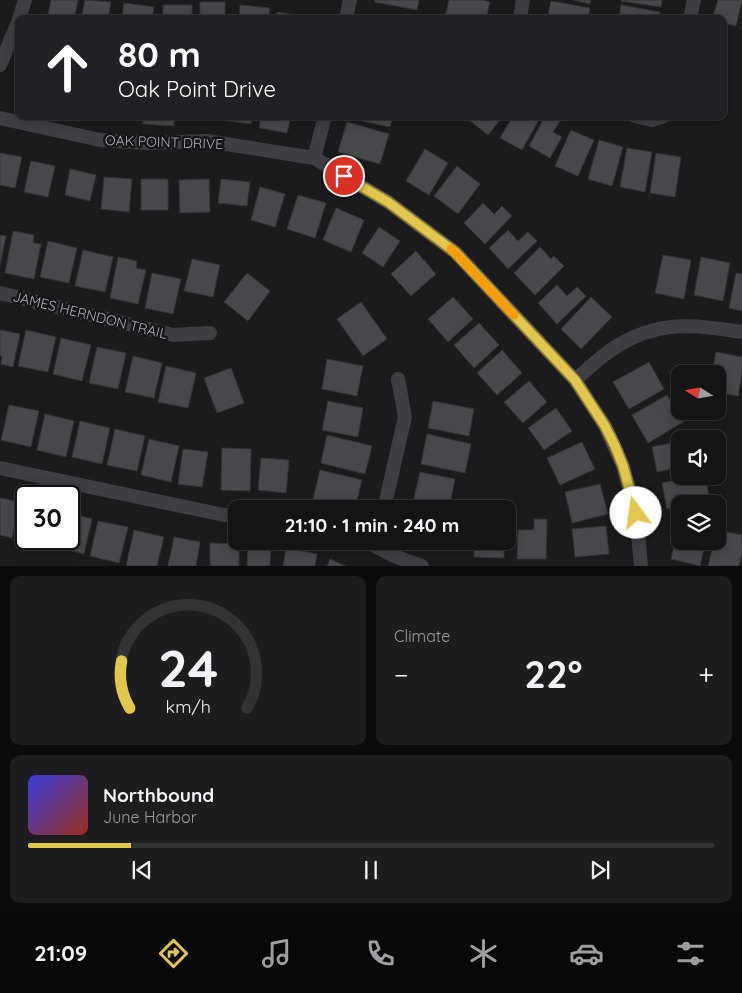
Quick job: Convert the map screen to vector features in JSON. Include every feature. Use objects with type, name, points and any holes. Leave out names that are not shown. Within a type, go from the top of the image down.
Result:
[{"type":"street","points":[[20,15],[24,0]]},
{"type":"street","points":[[347,15],[350,0]]},
{"type":"street","points":[[521,15],[523,0]]},
{"type":"street","points":[[691,15],[694,0]]},
{"type":"street","points":[[0,65],[15,29]]},
{"type":"street","name":"OAK POINT DRIVE","points":[[0,118],[100,140],[146,143],[207,141],[314,158],[388,202],[455,252],[575,380],[605,426],[623,466],[636,513],[641,566]]},
{"type":"street","points":[[314,158],[324,120]]},
{"type":"street","name":"JAMES HERNDON TRAIL","points":[[0,293],[173,335],[210,333]]},
{"type":"street","points":[[575,380],[615,347],[650,330],[692,325],[742,332]]},
{"type":"street","points":[[386,500],[405,417],[398,379]]},
{"type":"street","points":[[0,468],[228,515]]},
{"type":"street","points":[[382,550],[422,566]]},
{"type":"building","points":[[51,0],[78,0],[75,15],[48,15]]},
{"type":"building","points":[[85,0],[111,2],[109,15],[82,15]]},
{"type":"building","points":[[375,0],[419,0],[417,10],[374,2]]},
{"type":"building","points":[[449,0],[482,0],[490,2],[487,15],[445,15]]},
{"type":"building","points":[[573,0],[591,0],[590,4]]},
{"type":"building","points":[[621,0],[662,0],[661,7]]},
{"type":"building","points":[[718,0],[742,0],[736,26],[727,24],[727,15],[713,15]]},
{"type":"building","points":[[551,1],[590,8],[589,15],[548,15]]},
{"type":"building","points":[[200,2],[225,2],[225,15],[200,15]]},
{"type":"building","points":[[124,3],[154,7],[153,15],[122,15]]},
{"type":"building","points":[[163,5],[192,5],[192,15],[163,15]]},
{"type":"building","points":[[240,5],[270,8],[269,15],[239,15]]},
{"type":"building","points":[[621,5],[660,12],[660,15],[620,15]]},
{"type":"building","points":[[277,12],[295,15],[277,15]]},
{"type":"building","points":[[143,120],[174,120],[174,126],[143,124]]},
{"type":"building","points":[[221,120],[252,120],[251,124]]},
{"type":"building","points":[[260,120],[290,120],[287,133],[259,128]]},
{"type":"building","points":[[357,120],[392,120],[390,127]]},
{"type":"building","points":[[469,120],[500,120],[488,135]]},
{"type":"building","points":[[511,120],[539,120],[522,150],[500,138]]},
{"type":"building","points":[[543,120],[560,121],[553,132],[562,137],[550,158],[529,146]]},
{"type":"building","points":[[347,122],[389,134],[380,164],[338,152]]},
{"type":"building","points":[[571,130],[594,140],[578,176],[555,166]]},
{"type":"building","points":[[599,140],[623,147],[612,186],[588,179]]},
{"type":"building","points":[[627,148],[652,152],[645,192],[620,187]]},
{"type":"building","points":[[425,149],[448,163],[429,195],[406,181]]},
{"type":"building","points":[[0,153],[22,157],[15,188],[0,185]]},
{"type":"building","points":[[656,153],[681,157],[675,197],[650,193]]},
{"type":"building","points":[[31,161],[55,166],[48,197],[24,192]]},
{"type":"building","points":[[457,166],[480,184],[458,214],[434,196]]},
{"type":"building","points":[[70,169],[96,175],[90,201],[65,195]]},
{"type":"building","points":[[104,177],[132,179],[129,212],[101,209]]},
{"type":"building","points":[[141,179],[168,179],[168,210],[141,210]]},
{"type":"building","points":[[209,179],[210,212],[180,213],[179,180]]},
{"type":"building","points":[[221,179],[250,182],[247,206],[218,203]]},
{"type":"building","points":[[260,187],[285,194],[275,227],[251,220]]},
{"type":"building","points":[[298,195],[326,203],[315,238],[287,229]]},
{"type":"building","points":[[483,203],[494,214],[502,206],[512,216],[485,244],[464,223]]},
{"type":"building","points":[[336,208],[364,220],[351,252],[323,240]]},
{"type":"building","points":[[379,227],[400,241],[383,267],[362,253]]},
{"type":"building","points":[[508,230],[518,241],[528,232],[537,241],[508,269],[489,248]]},
{"type":"building","points":[[13,231],[34,235],[33,243],[41,244],[34,279],[5,273]]},
{"type":"building","points":[[0,235],[6,236],[0,265]]},
{"type":"building","points":[[48,241],[77,248],[69,283],[40,277]]},
{"type":"building","points":[[540,247],[551,259],[554,256],[564,266],[535,295],[514,273]]},
{"type":"building","points":[[83,250],[113,257],[105,292],[75,286]]},
{"type":"building","points":[[416,251],[436,274],[411,296],[391,274]]},
{"type":"building","points":[[663,255],[691,260],[684,299],[655,293]]},
{"type":"building","points":[[118,257],[137,261],[136,268],[146,270],[138,304],[110,298]]},
{"type":"building","points":[[701,257],[730,263],[723,301],[694,295]]},
{"type":"building","points":[[192,259],[220,265],[213,297],[184,291]]},
{"type":"building","points":[[152,273],[181,279],[173,314],[145,308]]},
{"type":"building","points":[[247,273],[270,291],[248,321],[224,302]]},
{"type":"building","points":[[736,273],[742,274],[742,311],[729,308]]},
{"type":"building","points":[[557,285],[567,296],[577,287],[586,296],[557,324],[538,303]]},
{"type":"building","points":[[453,297],[473,319],[448,342],[428,319]]},
{"type":"building","points":[[591,297],[612,317],[581,349],[561,329]]},
{"type":"building","points":[[361,302],[387,339],[363,356],[337,319]]},
{"type":"building","points":[[479,323],[499,345],[474,368],[454,345]]},
{"type":"building","points":[[0,330],[20,334],[13,367],[1,364]]},
{"type":"building","points":[[26,330],[56,337],[48,372],[18,366]]},
{"type":"building","points":[[61,338],[91,345],[82,381],[53,374]]},
{"type":"building","points":[[97,347],[126,353],[118,389],[89,383]]},
{"type":"building","points":[[502,350],[522,373],[497,395],[477,373]]},
{"type":"building","points":[[716,352],[742,357],[742,373],[738,396],[726,394],[726,365],[714,365]]},
{"type":"building","points":[[133,356],[162,363],[154,398],[125,392]]},
{"type":"building","points":[[327,359],[363,366],[357,396],[322,389]]},
{"type":"building","points":[[649,362],[664,389],[629,409],[613,382]]},
{"type":"building","points":[[166,366],[196,373],[188,408],[158,402]]},
{"type":"building","points":[[231,368],[244,403],[217,413],[204,378]]},
{"type":"building","points":[[529,381],[547,402],[523,423],[504,402]]},
{"type":"building","points":[[667,395],[671,402],[671,420],[682,420],[683,422],[648,443],[632,415]]},
{"type":"building","points":[[328,401],[363,408],[358,437],[322,430]]},
{"type":"building","points":[[433,401],[474,409],[469,436],[428,428]]},
{"type":"building","points":[[9,405],[39,411],[31,447],[1,440]]},
{"type":"building","points":[[556,408],[572,431],[544,450],[528,428]]},
{"type":"building","points":[[45,414],[74,421],[66,457],[37,450]]},
{"type":"building","points":[[80,421],[110,428],[102,464],[72,457]]},
{"type":"building","points":[[115,429],[145,436],[137,471],[107,465]]},
{"type":"building","points":[[427,434],[471,444],[465,473],[421,464]]},
{"type":"building","points":[[327,435],[372,446],[365,474],[321,463]]},
{"type":"building","points":[[149,439],[179,446],[171,482],[141,475]]},
{"type":"building","points":[[582,442],[595,469],[560,485],[547,458]]},
{"type":"building","points":[[671,443],[671,469],[657,472],[652,447]]},
{"type":"building","points":[[222,448],[251,449],[250,491],[221,490]]},
{"type":"building","points":[[183,449],[208,452],[202,487],[178,484]]},
{"type":"building","points":[[261,458],[289,460],[286,493],[258,490]]},
{"type":"building","points":[[320,470],[362,480],[357,500],[313,500]]},
{"type":"building","points":[[420,472],[455,479],[451,500],[414,500]]},
{"type":"building","points":[[671,481],[671,485],[707,485],[709,495],[671,495],[671,508],[667,509],[662,483]]},
{"type":"building","points":[[600,484],[608,514],[572,523],[565,492]]},
{"type":"building","points":[[0,498],[15,501],[15,524],[12,538],[0,535]]},
{"type":"building","points":[[80,516],[92,519],[84,554],[67,550],[80,550]]},
{"type":"building","points":[[534,519],[547,519],[546,559],[517,559],[518,530],[534,530]]},
{"type":"building","points":[[98,521],[128,527],[119,563],[90,556]]},
{"type":"building","points":[[606,526],[609,554],[575,557],[572,529]]},
{"type":"building","points":[[134,530],[164,537],[157,566],[126,566]]},
{"type":"building","points":[[726,532],[742,535],[742,553],[739,566],[708,566],[712,550],[726,550]]},
{"type":"building","points":[[174,537],[200,542],[196,566],[168,566]]},
{"type":"building","points":[[210,543],[228,544],[228,550],[239,550],[239,566],[210,566]]},
{"type":"building","points":[[248,550],[271,550],[270,566],[247,566]]},
{"type":"building","points":[[286,550],[317,554],[315,566],[283,566]]},
{"type":"building","points":[[474,550],[504,550],[504,558],[474,557]]},
{"type":"building","points":[[673,550],[704,550],[700,566],[671,559]]},
{"type":"building","points":[[330,559],[346,566],[327,566]]},
{"type":"slow traffic","points":[[451,249],[514,315]]},
{"type":"route","points":[[344,176],[388,202],[455,252],[575,380],[605,426],[615,446],[623,466],[636,513]]}]
